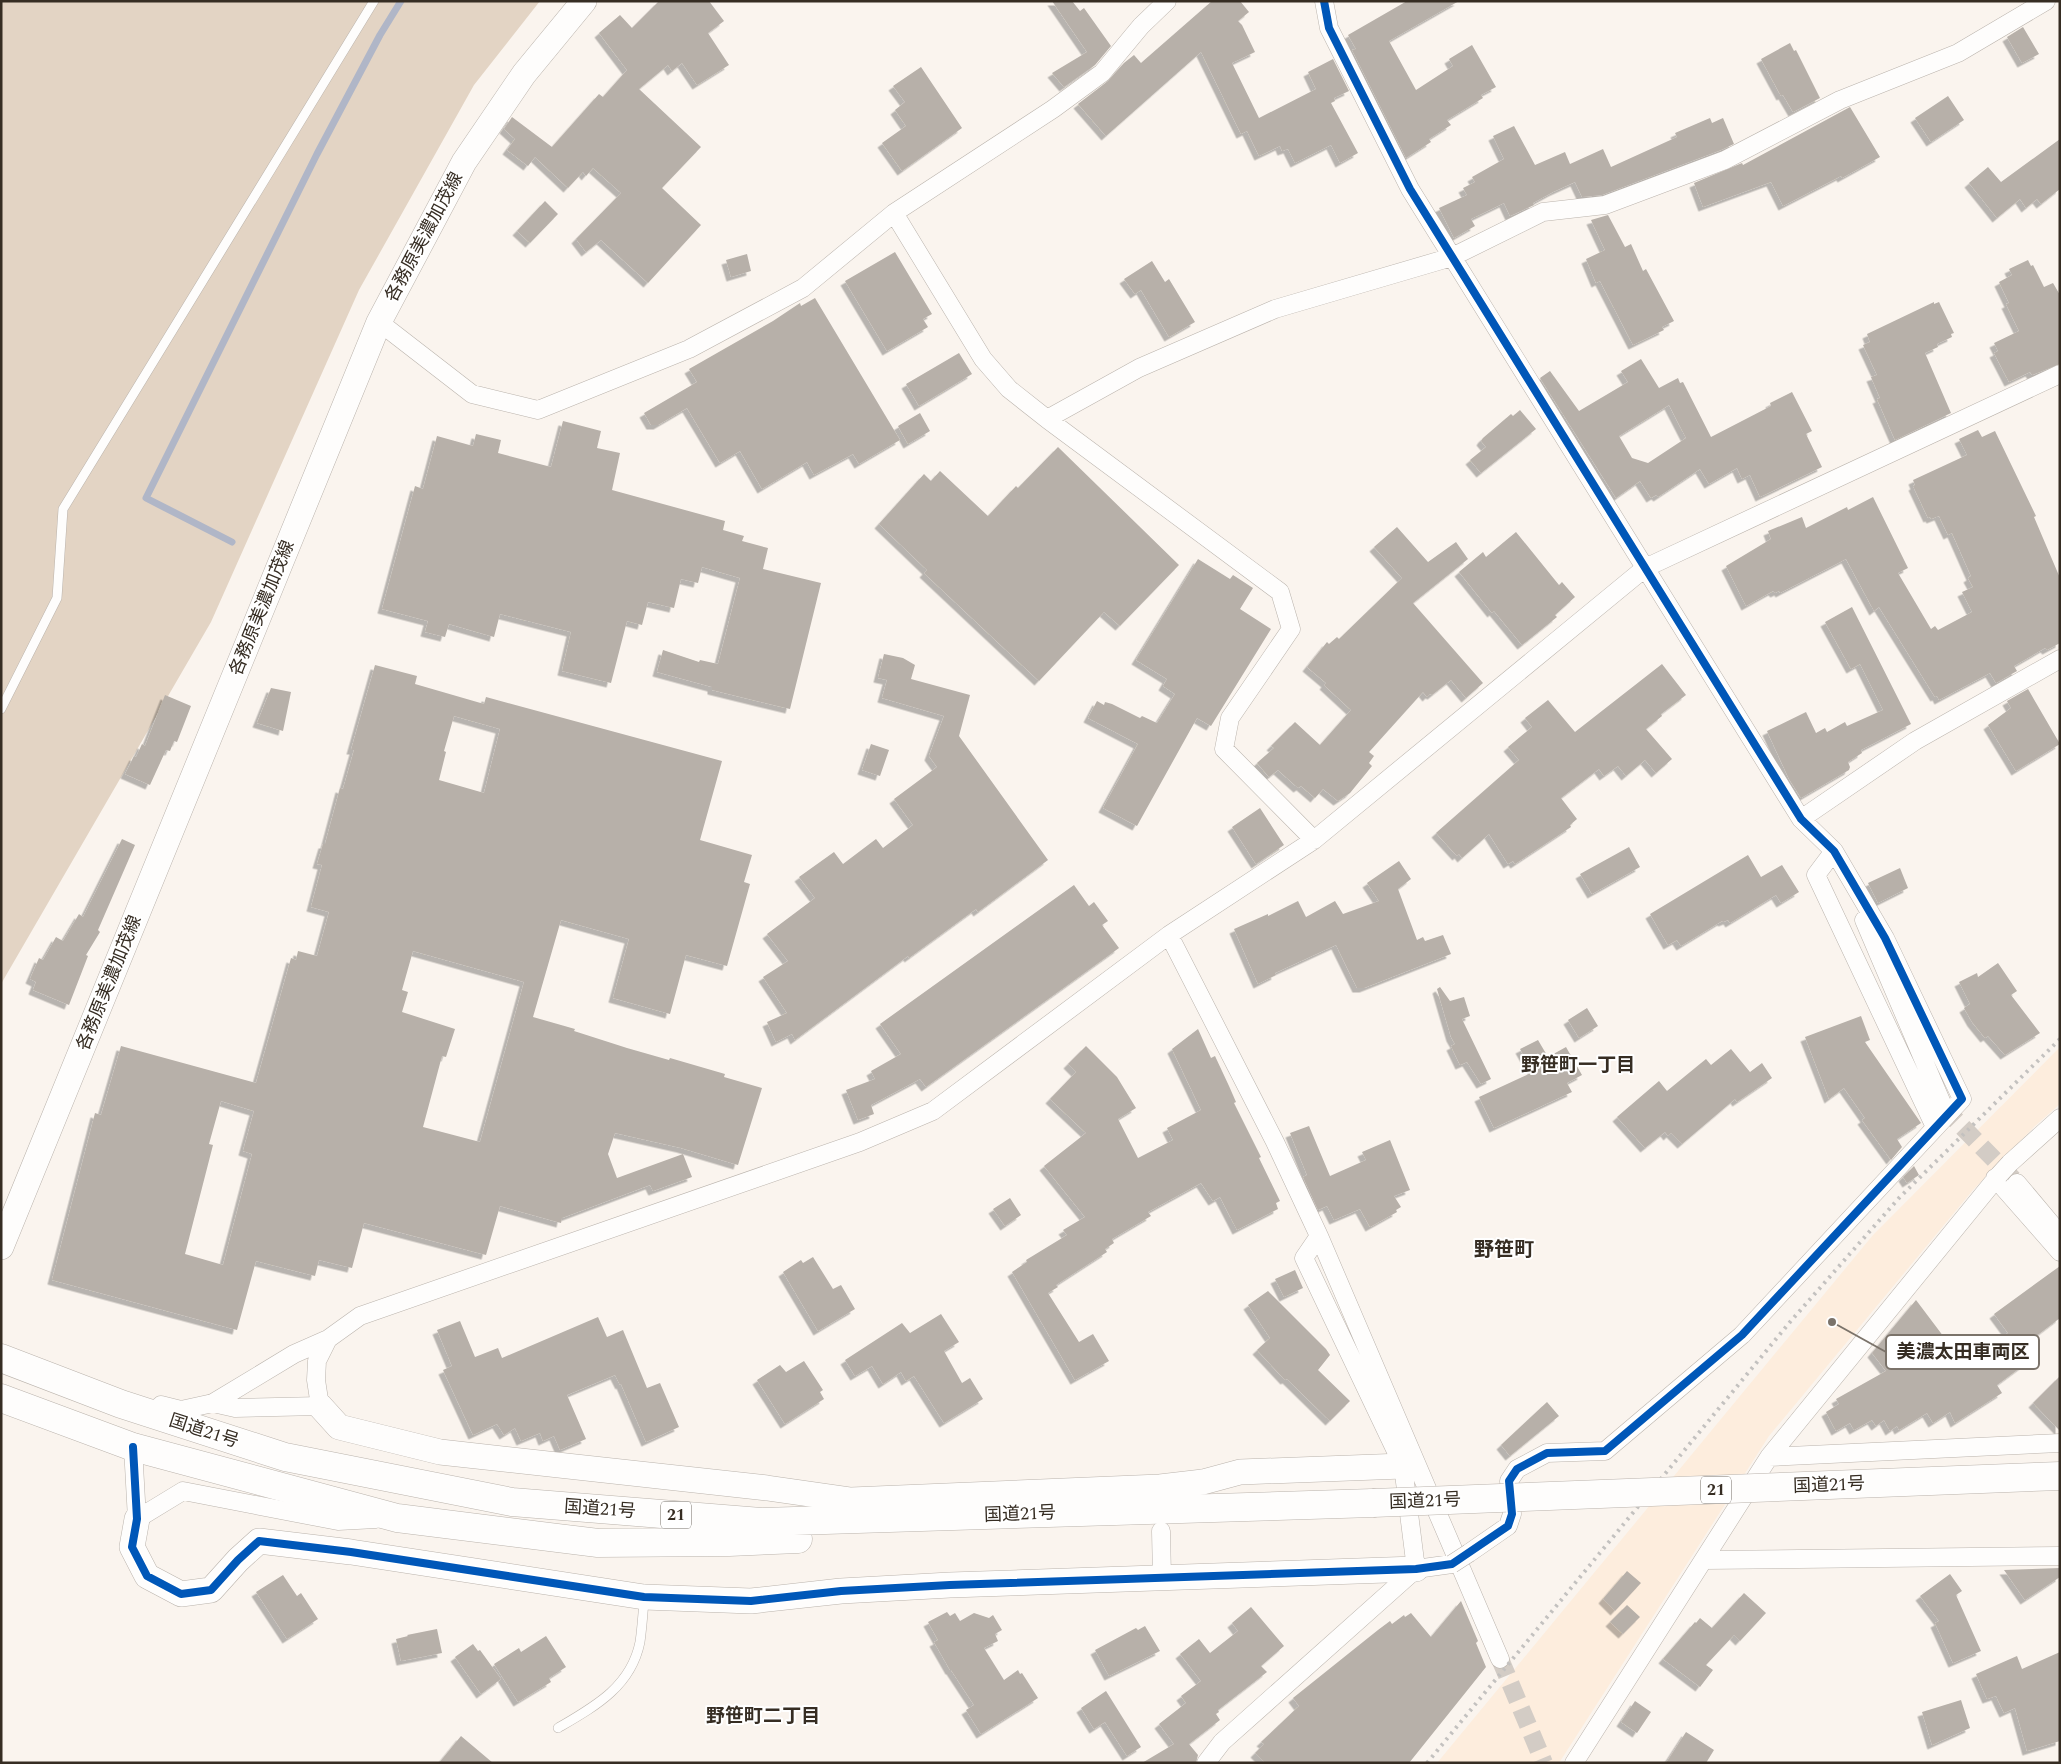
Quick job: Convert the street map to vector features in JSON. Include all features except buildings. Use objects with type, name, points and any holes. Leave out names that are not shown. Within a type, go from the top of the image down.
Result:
[{"type":"highway","name":"国道21号","points":[[1,1358],[121,1404],[285,1456],[512,1502],[761,1522],[1373,1510],[2060,1490]]},
{"type":"highway","name":"国道21号","points":[[1,1398],[133,1447],[397,1518],[607,1543],[729,1542],[2060,1476]]},
{"type":"street","name":"各務原美濃加茂線","points":[[1,1247],[379,322],[464,162],[524,74],[584,1]]},
{"type":"street","points":[[379,322],[472,394],[538,410],[689,349],[803,288],[894,213],[1053,109],[1102,73],[1141,26],[1167,1]]},
{"type":"street","points":[[133,1447],[137,1519],[132,1547],[147,1576],[181,1594],[211,1590],[238,1560],[260,1541],[351,1552],[644,1597],[751,1601],[841,1591],[950,1584],[1416,1569],[1452,1564],[1508,1526],[1512,1514],[1510,1481],[1517,1469],[1547,1453],[1605,1451],[1742,1335],[1962,1099],[1885,938],[1834,851],[1801,820],[1410,189],[1329,28],[1324,1]]},
{"type":"street","points":[[1047,419],[1138,368],[1275,308],[1452,256],[1543,212],[1606,205],[1725,160],[1840,100],[1958,53],[2046,1]]},
{"type":"street","points":[[894,213],[983,359],[1009,389],[1280,592],[1291,628],[1230,718],[1224,749],[1314,840]]},
{"type":"street","points":[[121,1404],[145,1402],[181,1410],[213,1402],[294,1354],[328,1339],[360,1316],[860,1142],[933,1111],[1169,935],[1314,840],[1645,568],[2060,374]]},
{"type":"street","points":[[1801,820],[1915,741],[2060,659]]},
{"type":"street","points":[[1834,851],[1944,1108]]},
{"type":"street","points":[[1834,851],[1816,875],[1935,1127]]},
{"type":"street","points":[[1169,935],[1275,1142],[1319,1236],[1500,1659]]},
{"type":"street","points":[[1574,1763],[1769,1458],[2001,1172],[2060,1118]]},
{"type":"street","points":[[2001,1172],[2060,1252]]},
{"type":"street","points":[[2017,1183],[2060,1234]]},
{"type":"street","points":[[1319,1236],[1304,1258],[1403,1466],[1416,1569]]},
{"type":"street","points":[[328,1339],[317,1361],[316,1380],[320,1406],[339,1427],[440,1452],[767,1488],[851,1500],[1160,1493],[1240,1472],[1403,1466]]},
{"type":"street","points":[[213,1402],[235,1408],[320,1406]]},
{"type":"street","points":[[1769,1458],[2060,1443]]},
{"type":"street","points":[[137,1519],[183,1491],[338,1521],[397,1518]]},
{"type":"street","points":[[1161,1531],[1162,1576]]},
{"type":"street","points":[[1704,1560],[2060,1556]]},
{"type":"street","points":[[1206,1763],[1222,1742],[1416,1569]]},
{"type":"lane","points":[[1,709],[56,598],[63,509],[374,1]]},
{"type":"lane","points":[[558,1728],[598,1704],[629,1674],[640,1643],[644,1597]]},
{"type":"shaded area","points":[[1,1],[540,1],[474,85],[359,290],[211,622],[1,984]]},
{"type":"shaded area","points":[[2060,1047],[2060,1104],[2035,1126],[1973,1190],[1769,1436],[1559,1763],[1437,1763],[1873,1235]]},
{"type":"waterway","points":[[232,542],[146,498],[317,154],[380,35],[401,1]]},
{"type":"tunnel","points":[[1944,1108],[2017,1183]]},
{"type":"tunnel","points":[[1500,1659],[1544,1763]]},
{"type":"railway","points":[[1427,1763],[1790,1322],[1899,1198],[2060,1039]]},
{"type":"cycle path","points":[[133,1447],[137,1519],[132,1547],[147,1576],[181,1594],[211,1590],[238,1560],[259,1541],[351,1552],[644,1597],[751,1601],[841,1591],[950,1585],[1416,1569],[1452,1564],[1508,1526],[1512,1514],[1509,1481],[1517,1469],[1547,1453],[1605,1451],[1742,1335],[1962,1099],[1885,938],[1834,851],[1801,819],[1410,189],[1329,28],[1324,1]]},
{"type":"place","name":"美濃太田車両区","points":[[1832,1322]]},
{"type":"district","name":"野笹町一丁目","points":[[1578,1065]]},
{"type":"district","name":"野笹町","points":[[1504,1250]]},
{"type":"district","name":"野笹町二丁目","points":[[763,1716]]}]
